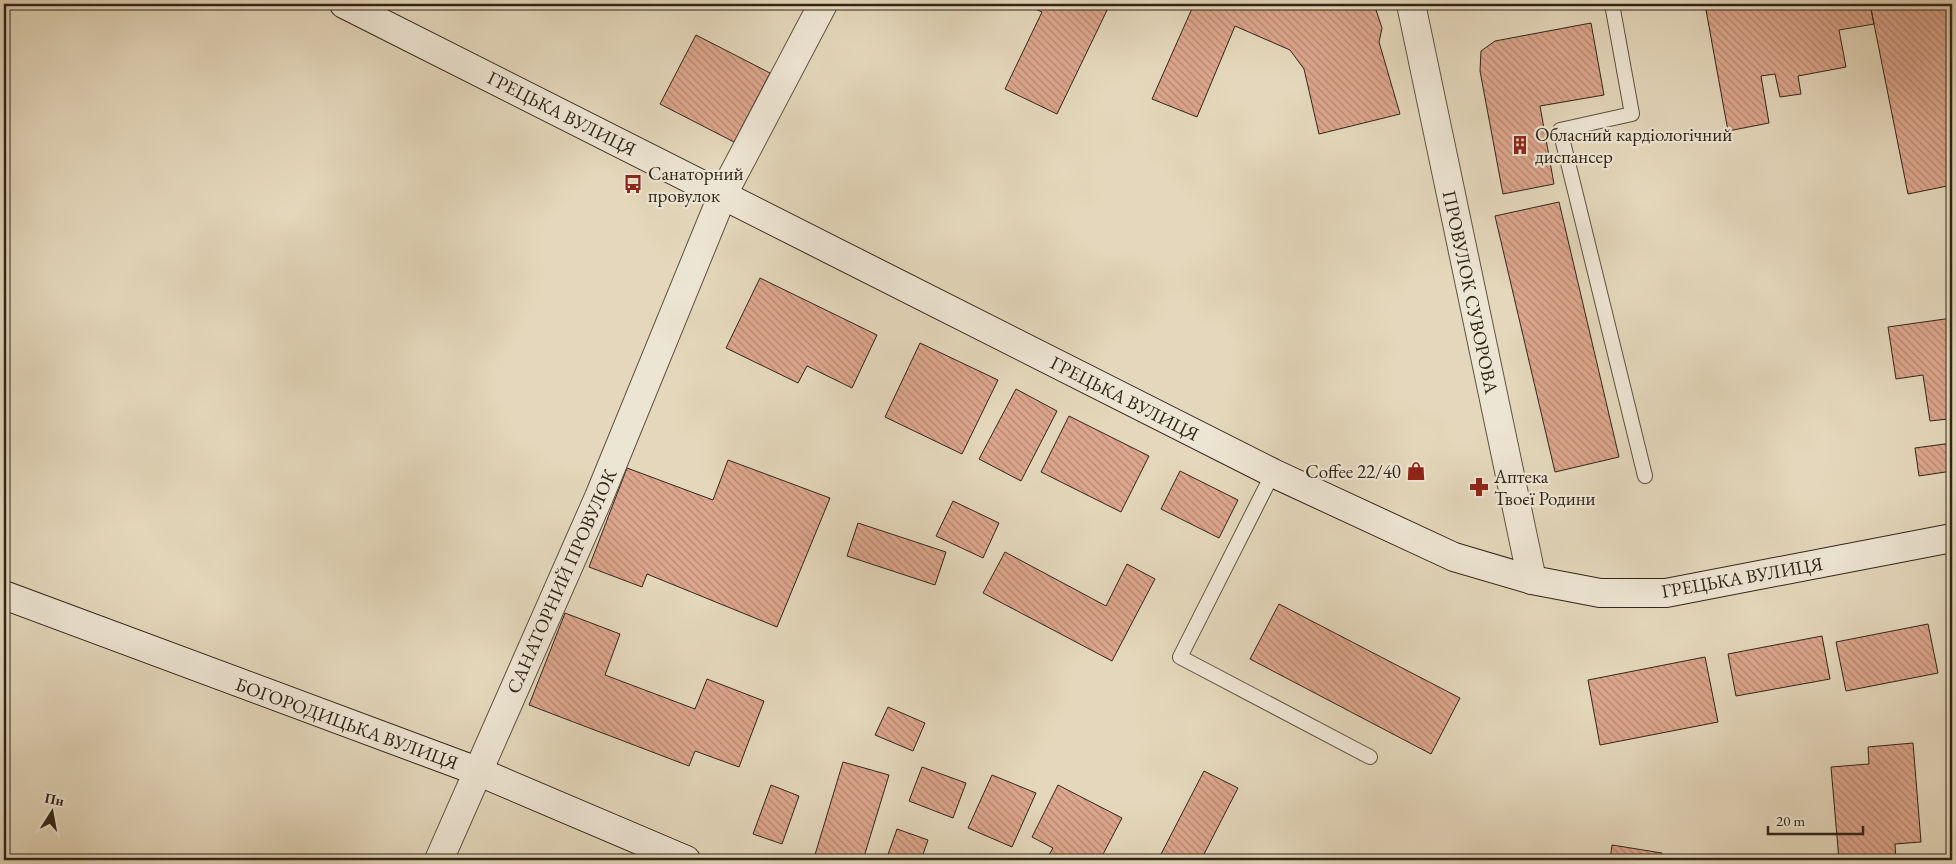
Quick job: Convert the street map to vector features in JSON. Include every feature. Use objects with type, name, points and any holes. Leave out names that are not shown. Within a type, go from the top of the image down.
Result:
[{"type":"street","name":"ГРЕЦЬКА ВУЛИЦЯ","points":[[344,4],[1273,473],[1454,557],[1532,580],[1600,594],[1666,593],[1952,538]]},
{"type":"street","name":"САНАТОРНИЙ ПРОВУЛОК","points":[[439,860],[599,497],[723,194],[823,4]]},
{"type":"street","name":"ПРОВУЛОК СУВОРОВА","points":[[1411,4],[1532,580]]},
{"type":"street","name":"БОГОРОДИЦЬКА ВУЛИЦЯ","points":[[4,596],[478,771],[686,860]]},
{"type":"lane","points":[[1612,4],[1632,114],[1560,130],[1645,476]]},
{"type":"lane","points":[[1273,473],[1180,657],[1370,757]]},
{"type":"building","points":[[1033,4],[1110,4],[1057,114],[1005,89],[1042,12],[1031,7]]},
{"type":"building","points":[[1194,4],[1374,4],[1382,28],[1379,42],[1400,114],[1319,134],[1304,69],[1290,50],[1235,26],[1197,117],[1152,99]]},
{"type":"building","points":[[1743,4],[1870,4],[1874,24],[1839,30],[1846,67],[1798,76],[1801,94],[1780,97],[1775,74],[1761,76],[1769,123],[1728,131],[1706,10]]},
{"type":"building","points":[[1870,4],[1952,4],[1952,185],[1908,194]]},
{"type":"building","name":"Обласний кардіологічний диспансер","points":[[1591,23],[1604,95],[1540,106],[1554,184],[1503,194],[1480,71],[1481,51],[1495,41]]},
{"type":"building","points":[[696,35],[770,73],[734,142],[660,104]]},
{"type":"building","points":[[1559,202],[1619,457],[1555,472],[1495,216]]},
{"type":"building","points":[[760,278],[877,335],[852,388],[807,366],[798,383],[726,348]]},
{"type":"building","points":[[1952,318],[1952,443],[1948,419],[1930,421],[1923,375],[1896,379],[1888,327]]},
{"type":"building","points":[[920,343],[998,380],[962,454],[885,417]]},
{"type":"building","points":[[1016,389],[1057,411],[1021,481],[979,459]]},
{"type":"building","points":[[1069,416],[1149,456],[1121,512],[1041,472]]},
{"type":"building","points":[[1952,443],[1952,471],[1919,476],[1915,448]]},
{"type":"building","points":[[728,460],[830,498],[777,627],[647,574],[642,587],[589,567],[627,468],[713,500]]},
{"type":"building","points":[[1180,471],[1238,500],[1219,538],[1161,509]]},
{"type":"building","points":[[953,501],[999,523],[983,558],[936,536]]},
{"type":"building","points":[[858,523],[946,552],[935,585],[847,556]]},
{"type":"building","points":[[1005,552],[1106,606],[1127,564],[1155,579],[1112,661],[983,593]]},
{"type":"building","points":[[1279,604],[1460,698],[1431,754],[1250,659]]},
{"type":"building","points":[[565,613],[620,634],[605,675],[695,709],[707,679],[764,701],[739,767],[695,751],[689,766],[529,705]]},
{"type":"building","points":[[1928,624],[1938,673],[1846,691],[1836,642]]},
{"type":"building","points":[[1822,636],[1830,679],[1736,696],[1728,654]]},
{"type":"building","points":[[1705,657],[1718,722],[1600,745],[1588,680]]},
{"type":"building","points":[[888,707],[925,723],[913,751],[875,735]]},
{"type":"building","points":[[1913,743],[1921,842],[1895,844],[1896,860],[1839,860],[1831,767],[1869,764],[1868,747]]},
{"type":"building","points":[[843,762],[889,775],[863,860],[822,860],[814,858]]},
{"type":"building","points":[[922,767],[966,783],[953,818],[909,801]]},
{"type":"building","points":[[1204,771],[1238,788],[1201,860],[1158,860]]},
{"type":"building","points":[[992,775],[1036,793],[1012,847],[968,828]]},
{"type":"building","points":[[771,785],[799,796],[782,844],[753,834]]},
{"type":"building","points":[[1058,785],[1122,818],[1100,860],[1046,860],[1053,848],[1032,837]]},
{"type":"building","points":[[897,829],[928,840],[921,860],[886,860]]},
{"type":"building","points":[[1612,845],[1662,853],[1661,860],[1610,860]]},
{"type":"place","name":"Обласний кардіологічний диспансер","points":[[1520,145]]},
{"type":"place","name":"Санаторний провулок","points":[[633,184]]},
{"type":"place","name":"Coffee 22/40","points":[[1416,471]]},
{"type":"place","name":"Аптека Твоєї Родини","points":[[1479,487]]}]
